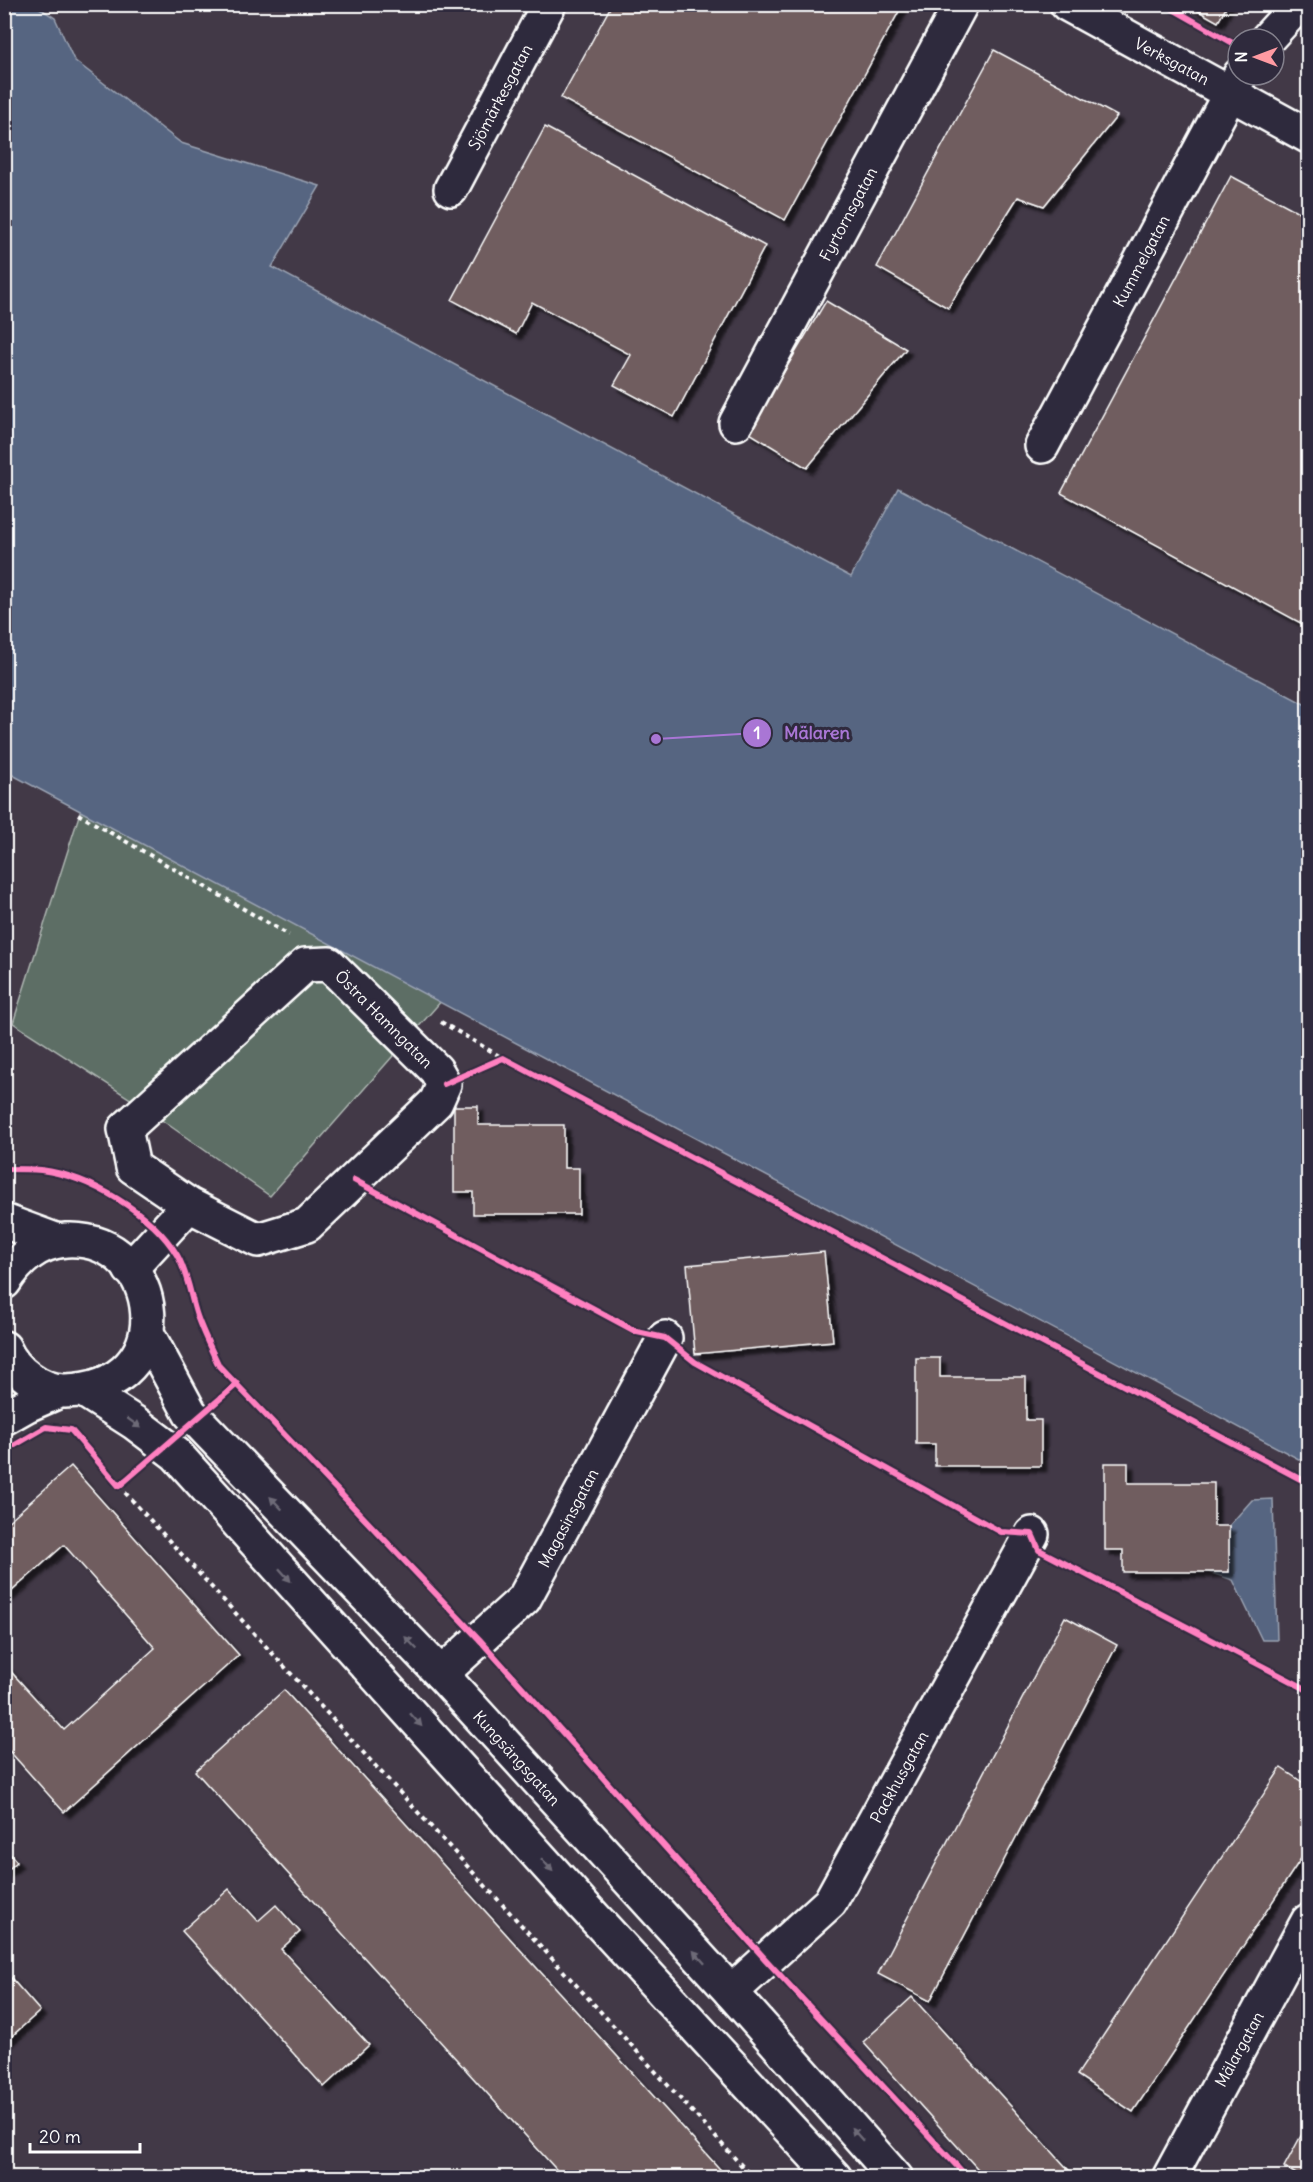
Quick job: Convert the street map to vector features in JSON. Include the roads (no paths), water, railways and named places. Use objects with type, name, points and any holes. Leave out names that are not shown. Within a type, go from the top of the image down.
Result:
[{"type":"street","name":"Sjömärkesgatan","points":[[451,189],[549,4]]},
{"type":"street","name":"Fyrtornsgatan","points":[[736,423],[961,4]]},
{"type":"street","name":"Verksgatan","points":[[1067,4],[1226,80]]},
{"type":"street","points":[[1278,27],[1299,4]]},
{"type":"street","name":"Kummelgatan","points":[[1042,446],[1232,87]]},
{"type":"street","name":"Verksgatan","points":[[1238,87],[1308,136]]},
{"type":"street","name":"Östra Hamngatan","points":[[329,964],[436,1070],[444,1084],[436,1102],[307,1225],[258,1240],[189,1206],[133,1167],[125,1129],[305,965],[329,964]]},
{"type":"street","points":[[130,1269],[189,1206]]},
{"type":"street","points":[[4,1221],[58,1241]]},
{"type":"street","points":[[4,1281],[13,1267],[31,1250],[58,1241],[81,1240],[107,1248],[135,1273],[148,1304],[147,1333],[141,1351],[128,1368],[108,1383],[27,1405],[4,1418]]},
{"type":"street","name":"Kungsängsgatan","points":[[147,1333],[190,1413],[441,1674],[731,1992],[896,2178]]},
{"type":"street","name":"Magasinsgatan","points":[[441,1674],[524,1599],[665,1338]]},
{"type":"street","points":[[4,1348],[15,1365],[34,1382],[72,1391],[135,1423],[176,1454],[574,1895],[835,2178]]},
{"type":"street","name":"Packhusgatan","points":[[731,1992],[830,1902],[1032,1534]]},
{"type":"street","name":"Mälargatan","points":[[1169,2178],[1308,1921]]},
{"type":"water","points":[[4,5],[35,5],[55,18],[74,60],[181,143],[320,186],[272,267],[851,577],[898,488],[1308,706],[1308,1464],[5,771]]},
{"type":"water","points":[[1273,1499],[1277,1640],[1262,1640],[1233,1580],[1208,1572],[1229,1572],[1229,1526],[1252,1500]]},
{"type":"place","name":"Mälaren","points":[[656,739]]}]
